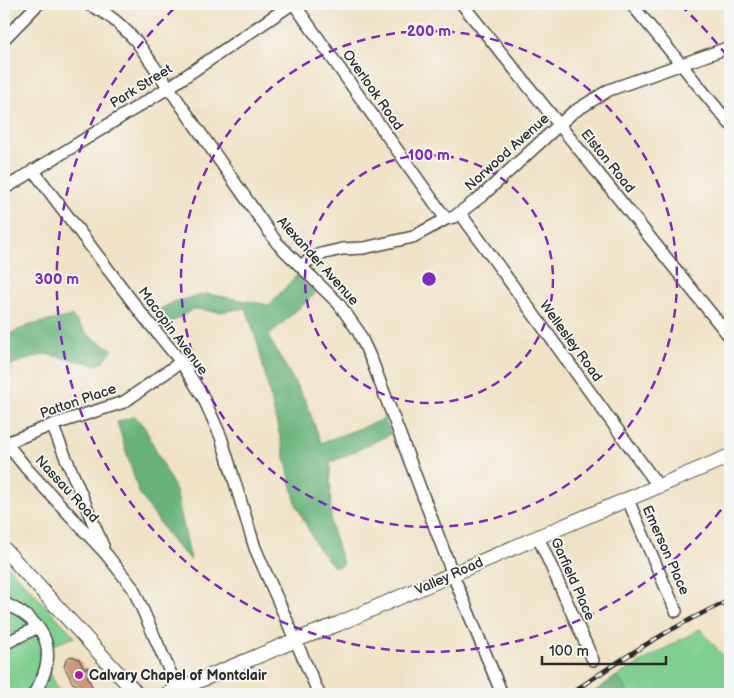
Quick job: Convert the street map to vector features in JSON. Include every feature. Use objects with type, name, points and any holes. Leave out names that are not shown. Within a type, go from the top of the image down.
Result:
[{"type":"main road","name":"Valley Road","points":[[172,692],[338,624],[730,456]]},
{"type":"main road","points":[[4,549],[137,694]]},
{"type":"street","points":[[4,38],[38,4]]},
{"type":"street","name":"Alexander Avenue","points":[[87,4],[105,12],[137,42],[276,243],[339,304],[358,331],[372,361],[453,575],[502,694]]},
{"type":"street","name":"Park Street","points":[[4,189],[168,88],[292,4]]},
{"type":"street","name":"Overlook Road","points":[[292,4],[446,219]]},
{"type":"street","name":"Elston Road","points":[[462,4],[730,337]]},
{"type":"street","points":[[631,4],[730,124]]},
{"type":"street","name":"Norwood Avenue","points":[[300,265],[321,254],[342,249],[364,248],[412,238],[460,213],[483,195],[572,113],[609,90],[730,47]]},
{"type":"street","name":"Macopin Avenue","points":[[33,170],[180,362],[203,397],[221,437],[255,548],[320,694]]},
{"type":"street","name":"Wellesley Road","points":[[460,213],[659,487]]},
{"type":"street","name":"Patton Place","points":[[6,443],[52,425],[124,402],[180,362]]},
{"type":"street","name":"Nassau Road","points":[[52,425],[106,554]]},
{"type":"street","name":"Nassau Road","points":[[6,443],[27,469],[106,554],[133,588],[172,692]]},
{"type":"street","name":"Emerson Place","points":[[628,500],[676,611]]},
{"type":"street","name":"Garfield Place","points":[[538,537],[593,660]]},
{"type":"street","points":[[4,603],[30,618],[41,630],[48,648],[48,661],[43,680],[34,694]]},
{"type":"street","points":[[4,644],[38,627]]},
{"type":"green space","points":[[297,275],[316,293],[268,336],[306,402],[321,443],[384,419],[391,434],[330,463],[331,525],[343,565],[334,567],[317,547],[296,504],[257,341],[246,308],[219,312],[194,309],[167,325],[156,311],[176,301],[208,294],[269,305]]},
{"type":"green space","points":[[72,316],[89,336],[113,350],[99,365],[45,354],[13,364],[4,374],[4,336],[30,325]]},
{"type":"green space","points":[[135,416],[145,428],[176,491],[191,560],[174,544],[139,493],[117,422]]},
{"type":"green space","points":[[4,562],[75,637],[38,650],[61,694],[4,694]]},
{"type":"green space","points":[[700,629],[730,664],[730,694],[591,694],[617,676]]},
{"type":"green space","points":[[617,676],[627,690],[621,694],[591,694]]},
{"type":"building","name":"Calvary Chapel of Montclair","points":[[71,656],[79,659],[84,669],[87,667],[90,675],[87,676],[96,694],[81,694],[75,683],[73,684],[64,666],[67,658]]},
{"type":"railway","points":[[570,694],[648,643],[730,600]]},
{"type":"place","name":"Calvary Chapel of Montclair","points":[[79,675]]}]
